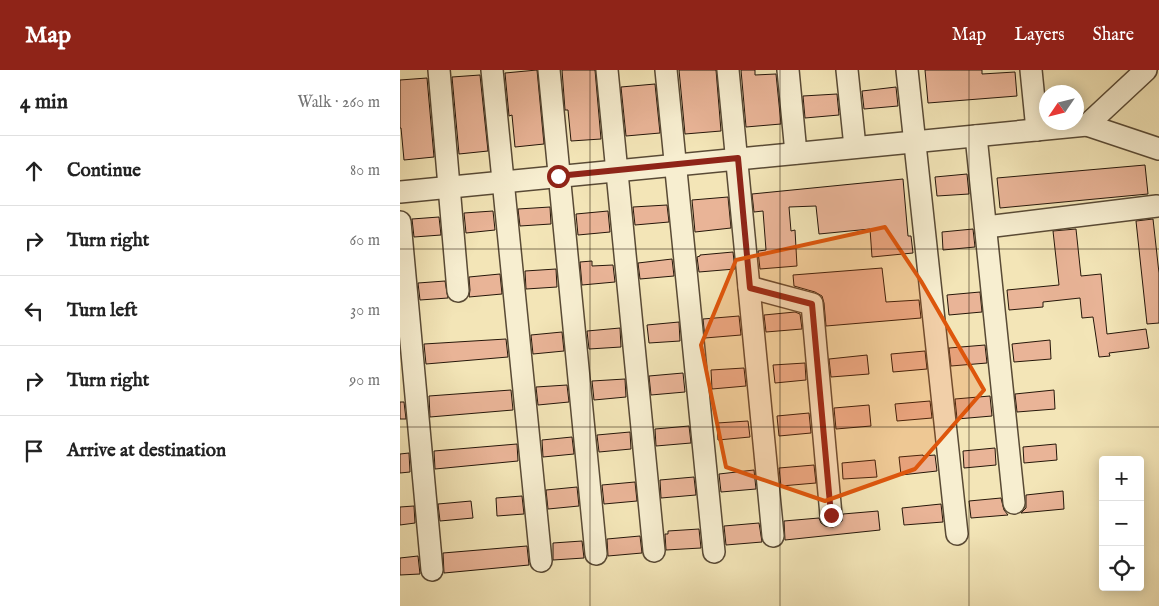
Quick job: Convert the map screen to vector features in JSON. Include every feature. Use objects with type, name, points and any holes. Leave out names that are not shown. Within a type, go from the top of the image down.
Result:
[{"type":"street","points":[[439,70],[458,290]]},
{"type":"street","points":[[492,70],[541,561]]},
{"type":"street","points":[[549,70],[596,554]]},
{"type":"street","points":[[607,70],[654,551]]},
{"type":"street","points":[[666,70],[714,552]]},
{"type":"street","points":[[728,70],[773,536]]},
{"type":"street","points":[[788,70],[796,153]]},
{"type":"street","points":[[848,70],[855,147]]},
{"type":"street","points":[[907,70],[957,534]]},
{"type":"street","points":[[1031,70],[1037,130]]},
{"type":"street","points":[[1087,125],[1146,70]]},
{"type":"street","points":[[400,192],[1087,125],[1159,149]]},
{"type":"street","points":[[976,136],[1014,503]]},
{"type":"street","points":[[986,227],[1156,206]]},
{"type":"street","points":[[400,222],[432,570]]},
{"type":"street","points":[[750,288],[812,304],[831,515]]},
{"type":"highlighted area","points":[[885,227],[921,281],[984,390],[915,469],[825,501],[726,467],[701,345],[736,260]]},
{"type":"building","points":[[537,70],[544,144],[515,147],[512,115],[509,116],[505,73]]},
{"type":"building","points":[[562,70],[595,70],[601,139],[571,141],[568,110],[565,110]]},
{"type":"building","points":[[679,70],[716,70],[721,131],[685,134]]},
{"type":"building","points":[[741,70],[755,70],[755,75],[776,74],[781,124],[746,127]]},
{"type":"building","points":[[925,70],[982,70],[982,74],[1015,72],[1017,96],[928,103]]},
{"type":"building","points":[[480,75],[488,151],[459,154],[452,77]]},
{"type":"building","points":[[427,78],[434,157],[404,160],[400,128],[400,80]]},
{"type":"building","points":[[655,84],[660,133],[626,136],[621,87]]},
{"type":"building","points":[[896,87],[898,106],[864,109],[862,91]]},
{"type":"building","points":[[837,94],[839,115],[805,118],[803,96]]},
{"type":"building","points":[[1145,165],[1148,194],[1000,208],[997,178]]},
{"type":"building","points":[[967,174],[969,194],[937,196],[935,177]]},
{"type":"building","points":[[903,179],[908,236],[911,236],[913,253],[872,257],[870,229],[819,234],[816,206],[789,207],[791,231],[795,230],[797,266],[760,269],[758,251],[766,250],[763,211],[754,212],[752,194]]},
{"type":"building","points":[[728,197],[731,228],[695,232],[692,200]]},
{"type":"building","points":[[667,205],[669,222],[635,225],[633,207]]},
{"type":"building","points":[[550,207],[551,224],[520,226],[518,209]]},
{"type":"building","points":[[493,211],[495,230],[466,233],[464,213]]},
{"type":"building","points":[[608,211],[610,232],[578,235],[576,214]]},
{"type":"building","points":[[439,217],[441,235],[414,237],[412,219]]},
{"type":"building","points":[[1153,219],[1159,273],[1159,323],[1147,324],[1136,221]]},
{"type":"building","points":[[973,229],[975,247],[943,250],[942,232]]},
{"type":"building","points":[[1076,229],[1081,276],[1101,274],[1107,334],[1146,329],[1149,348],[1109,353],[1110,356],[1099,357],[1093,317],[1082,318],[1080,298],[1043,302],[1043,307],[1009,310],[1007,290],[1059,285],[1053,231]]},
{"type":"building","points":[[733,252],[735,269],[699,272],[697,257],[700,255]]},
{"type":"building","points":[[672,259],[674,276],[640,279],[638,263]]},
{"type":"building","points":[[592,261],[592,266],[613,265],[615,282],[582,285],[580,262]]},
{"type":"building","points":[[882,268],[886,302],[919,300],[921,318],[826,326],[822,296],[794,286],[793,275]]},
{"type":"building","points":[[556,269],[557,287],[526,289],[525,271]]},
{"type":"building","points":[[500,274],[502,294],[469,297],[469,277]]},
{"type":"building","points":[[445,281],[448,298],[420,300],[418,283]]},
{"type":"building","points":[[980,292],[982,312],[949,315],[947,295]]},
{"type":"building","points":[[795,312],[800,314],[802,329],[766,332],[764,315]]},
{"type":"building","points":[[739,316],[741,335],[705,338],[703,319]]},
{"type":"building","points":[[679,322],[680,341],[649,343],[647,325]]},
{"type":"building","points":[[620,328],[621,347],[589,349],[587,331]]},
{"type":"building","points":[[562,332],[564,351],[533,354],[531,335]]},
{"type":"building","points":[[506,339],[508,357],[426,364],[424,344]]},
{"type":"building","points":[[1050,340],[1051,359],[1014,362],[1012,344]]},
{"type":"building","points":[[985,345],[987,363],[951,366],[949,348]]},
{"type":"building","points":[[925,351],[927,369],[893,372],[891,354]]},
{"type":"building","points":[[867,355],[869,374],[831,377],[829,359]]},
{"type":"building","points":[[805,363],[806,380],[775,383],[773,365]]},
{"type":"building","points":[[744,368],[746,386],[712,389],[711,370]]},
{"type":"building","points":[[683,373],[685,392],[651,395],[649,376]]},
{"type":"building","points":[[625,379],[626,397],[594,400],[592,381]]},
{"type":"building","points":[[567,385],[569,402],[538,405],[536,387]]},
{"type":"building","points":[[511,390],[513,410],[430,417],[429,396]]},
{"type":"building","points":[[1054,390],[1055,409],[1017,412],[1015,394]]},
{"type":"building","points":[[990,396],[992,416],[957,419],[955,399]]},
{"type":"building","points":[[930,401],[932,418],[897,421],[895,404]]},
{"type":"building","points":[[400,402],[404,402],[406,419],[400,419]]},
{"type":"building","points":[[869,405],[871,426],[836,429],[834,408]]},
{"type":"building","points":[[809,413],[811,433],[779,436],[777,416]]},
{"type":"building","points":[[748,421],[750,437],[718,440],[717,423]]},
{"type":"building","points":[[689,426],[691,443],[656,446],[655,429]]},
{"type":"building","points":[[630,432],[631,449],[599,452],[597,435]]},
{"type":"building","points":[[572,437],[574,454],[543,457],[542,440]]},
{"type":"building","points":[[517,444],[518,461],[435,469],[434,451]]},
{"type":"building","points":[[1056,444],[1057,460],[1024,463],[1023,447]]},
{"type":"building","points":[[995,448],[996,465],[964,468],[963,451]]},
{"type":"building","points":[[409,453],[410,472],[400,473],[400,454]]},
{"type":"building","points":[[935,455],[937,471],[901,475],[899,457]]},
{"type":"building","points":[[875,460],[877,477],[843,479],[842,463]]},
{"type":"building","points":[[814,465],[816,483],[781,486],[779,468]]},
{"type":"building","points":[[754,470],[756,489],[721,492],[719,474]]},
{"type":"building","points":[[694,477],[696,495],[661,498],[660,480]]},
{"type":"building","points":[[635,482],[637,501],[604,504],[602,485]]},
{"type":"building","points":[[577,487],[579,506],[548,509],[546,490]]},
{"type":"building","points":[[1063,491],[1064,509],[1021,513],[1026,508],[1026,495]]},
{"type":"building","points":[[522,496],[524,514],[497,516],[496,498]]},
{"type":"building","points":[[1001,498],[1004,510],[1008,515],[971,518],[969,501]]},
{"type":"building","points":[[471,501],[473,518],[440,521],[438,504]]},
{"type":"building","points":[[941,504],[943,522],[904,525],[902,508]]},
{"type":"building","points":[[414,506],[415,523],[400,525],[400,507]]},
{"type":"building","points":[[878,511],[880,530],[785,540],[784,521],[819,518],[825,526],[833,527],[842,521],[843,514]]},
{"type":"building","points":[[759,523],[762,542],[726,545],[724,526]]},
{"type":"building","points":[[699,529],[701,548],[666,550],[665,534],[668,534],[668,531]]},
{"type":"building","points":[[640,536],[642,553],[608,556],[607,539]]},
{"type":"building","points":[[582,541],[584,558],[553,560],[553,543]]},
{"type":"building","points":[[527,546],[529,565],[444,573],[443,553]]},
{"type":"building","points":[[418,556],[420,574],[400,575],[400,558]]},
{"type":"route","points":[[558,176],[738,158],[750,288],[812,304],[831,515]]}]
